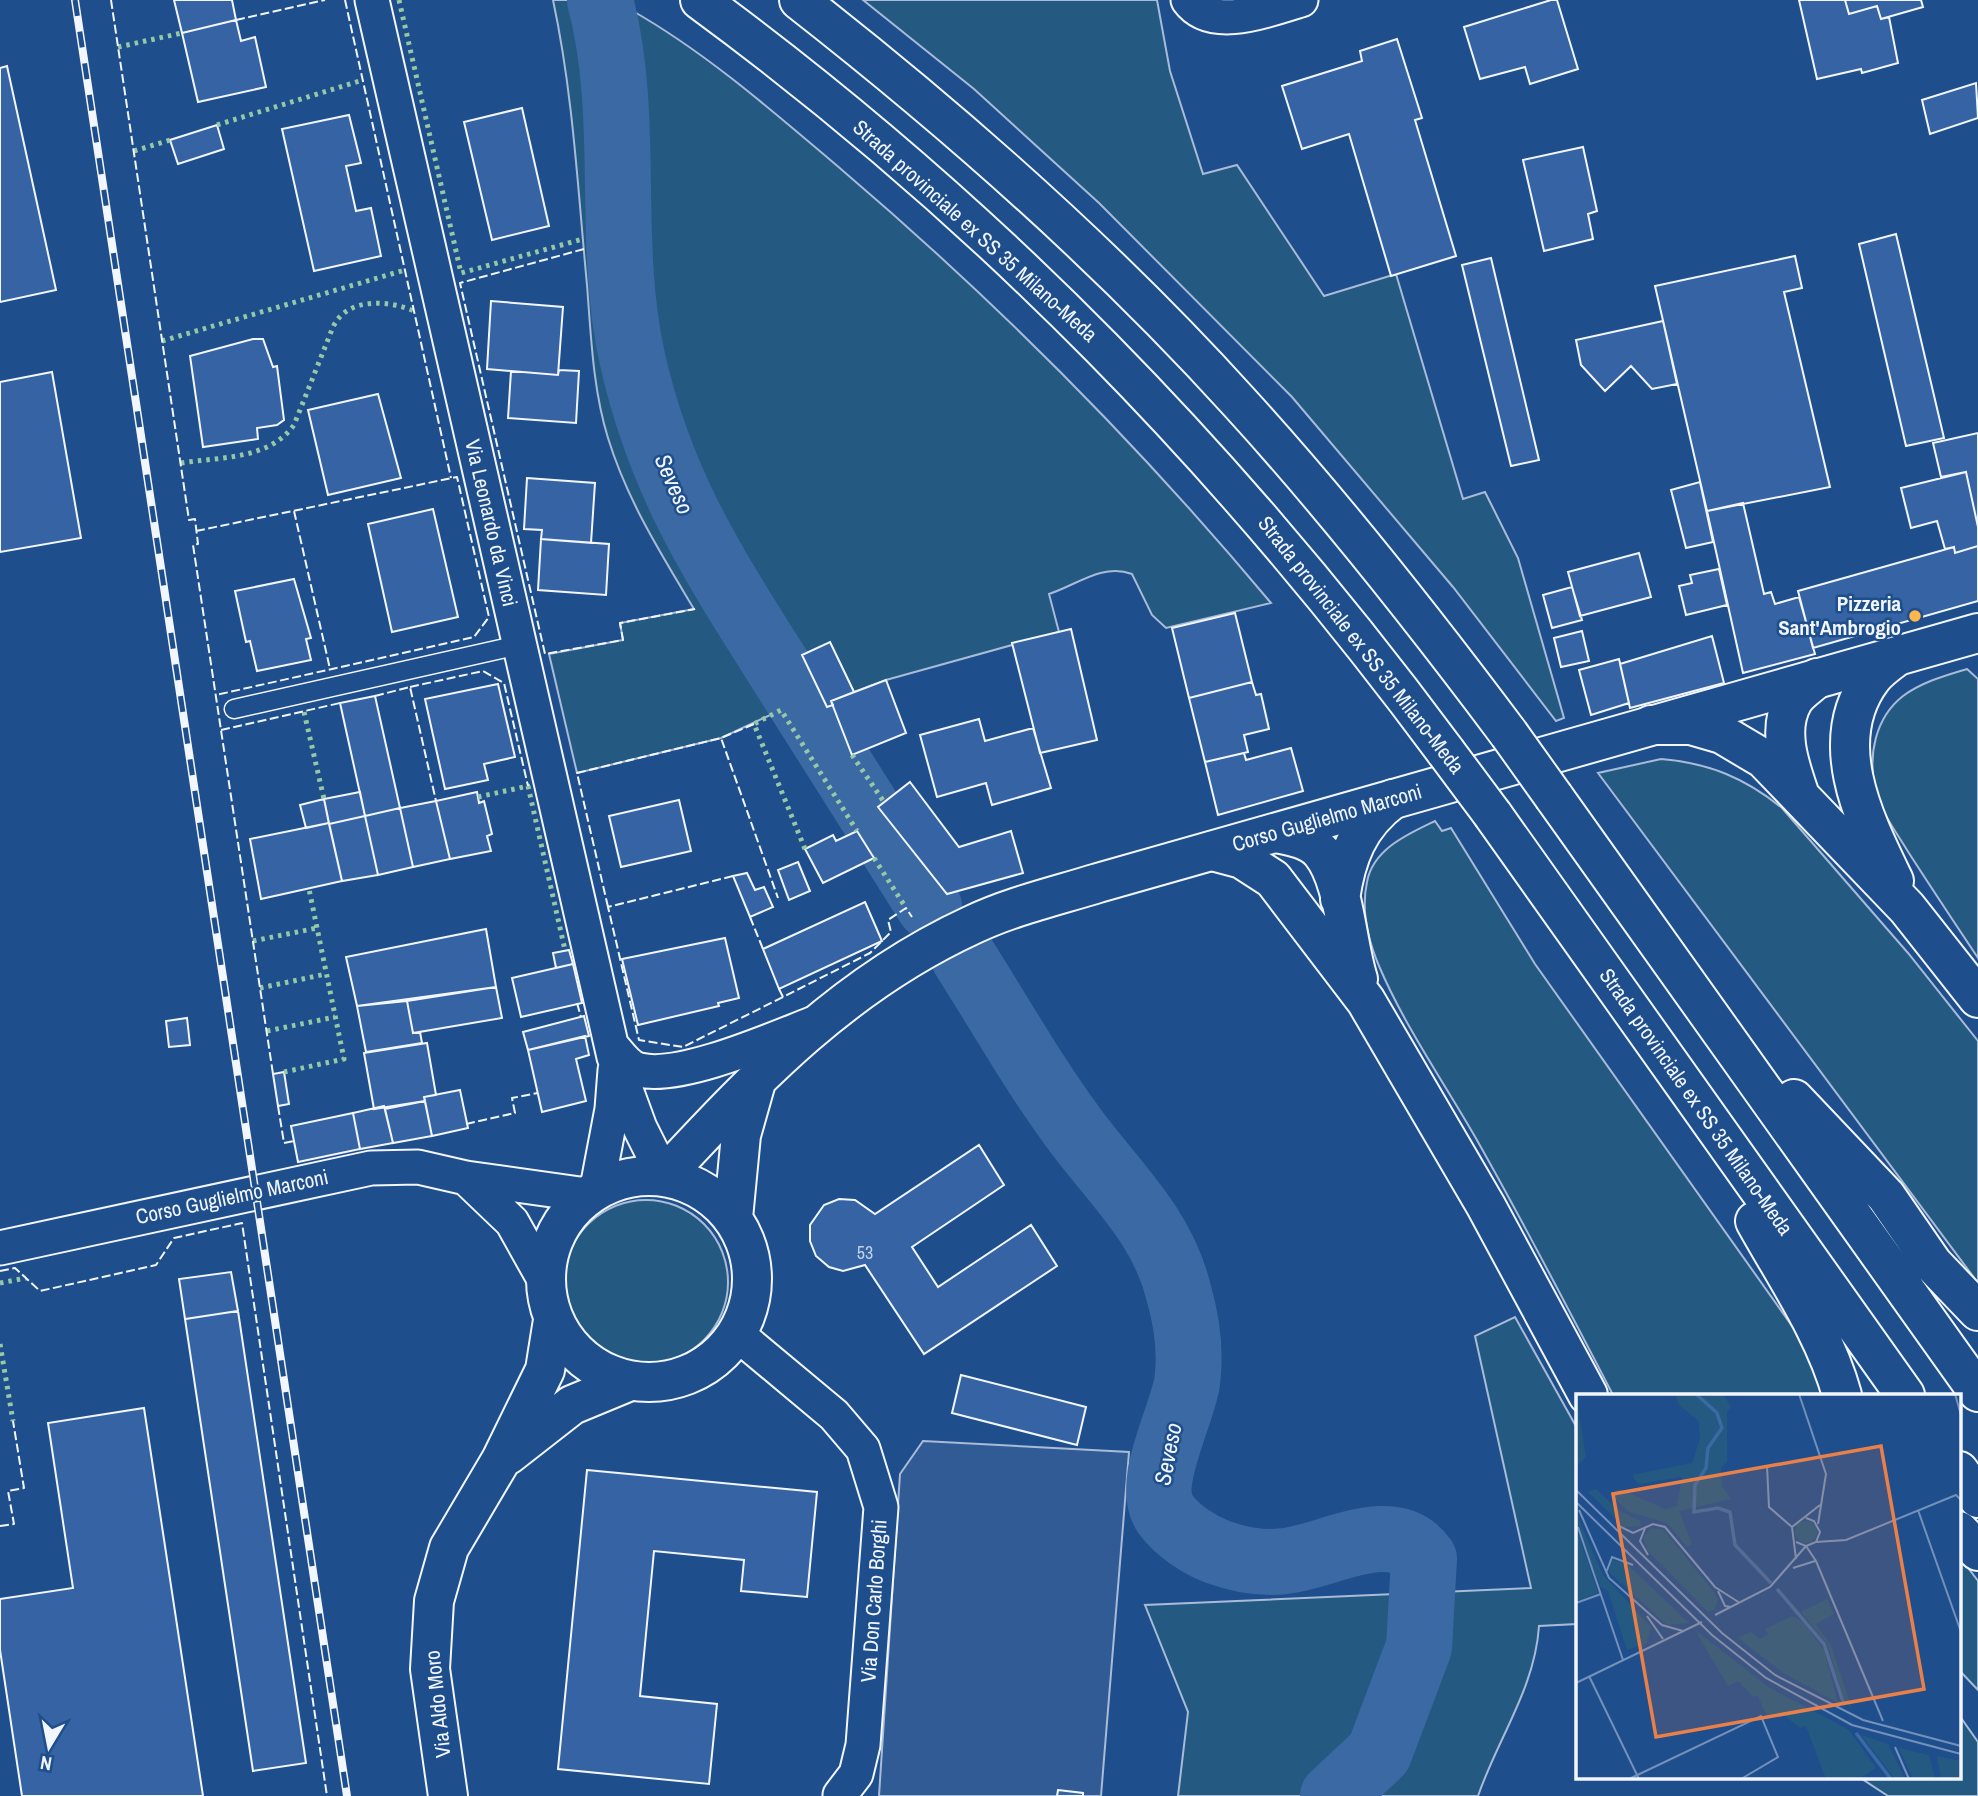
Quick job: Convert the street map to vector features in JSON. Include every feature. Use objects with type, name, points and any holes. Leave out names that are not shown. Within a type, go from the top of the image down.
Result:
[{"type":"main road","name":"Strada provinciale ex SS 35 Milano-Meda","points":[[699,0],[892,152],[1105,349],[1277,535],[1378,660],[1493,815],[1904,1394]]},
{"type":"main road","points":[[799,0],[924,102],[1121,280],[1228,390],[1348,527],[1509,734],[1978,1392]]},
{"type":"main road","name":"Corso Guglielmo Marconi","points":[[664,1176],[757,1076],[816,1022],[924,951],[971,925],[1073,890],[1299,830],[1393,799],[1978,633]]},
{"type":"main road","points":[[1896,657],[1872,677],[1860,698],[1850,738],[1852,776],[1866,820],[1907,908]]},
{"type":"main road","points":[[1799,793],[1785,742],[1786,719],[1800,685],[1835,709],[1850,738]]},
{"type":"main road","points":[[1651,725],[1691,725],[1721,734],[1764,759],[1907,908],[1978,998]]},
{"type":"main road","points":[[1340,899],[1342,883],[1361,829],[1373,814],[1393,799]]},
{"type":"main road","points":[[1295,907],[1287,865],[1290,848],[1299,830],[1322,852],[1340,899],[1353,964],[1366,1001]]},
{"type":"main road","points":[[1212,851],[1242,859],[1273,879],[1366,1001],[1486,1206],[1587,1394]]},
{"type":"main road","points":[[1730,1042],[1793,1098],[1886,1196],[1933,1264],[1978,1311]]},
{"type":"main road","points":[[733,1218],[741,1135],[757,1076]]},
{"type":"main road","points":[[1677,1077],[1821,1340],[1833,1364],[1842,1394]]},
{"type":"main road","points":[[664,1176],[690,1184],[714,1198],[733,1218],[747,1245],[753,1275],[750,1305],[737,1334],[718,1357],[691,1374],[661,1382],[630,1381],[598,1370],[572,1349],[553,1320],[545,1281],[547,1256],[555,1233],[569,1212],[592,1191],[627,1177],[664,1176]]},
{"type":"main road","name":"Via Aldo Moro","points":[[448,1796],[430,1670],[434,1601],[449,1548],[501,1460],[545,1370],[553,1320]]},
{"type":"main road","name":"Via Aldo Moro","points":[[501,1460],[572,1405],[630,1381]]},
{"type":"main road","points":[[1960,1472],[1978,1498]]},
{"type":"main road","points":[[1960,1532],[1978,1551]]},
{"type":"street","name":"Via Leonardo da Vinci","points":[[372,0],[613,1052]]},
{"type":"street","points":[[1188,0],[1204,13],[1225,17],[1266,11],[1301,0]]},
{"type":"street","points":[[613,1052],[637,1070],[653,1072],[718,1058],[816,1022]]},
{"type":"street","points":[[613,1052],[640,1128],[664,1176]]},
{"type":"street","points":[[592,1191],[612,1109],[613,1052]]},
{"type":"street","name":"Corso Guglielmo Marconi","points":[[0,1248],[371,1168],[418,1167],[466,1178],[592,1191]]},
{"type":"street","points":[[466,1178],[512,1222],[545,1281]]},
{"type":"street","name":"Via Don Carlo Borghi","points":[[737,1334],[834,1415],[863,1449],[881,1507],[863,1745],[856,1774],[840,1796]]},
{"type":"lane","points":[[234,709],[519,645]]},
{"type":"shaded area","points":[[553,0],[577,0],[591,64],[615,335],[621,381],[637,451],[668,521],[781,710],[721,738],[577,773],[549,654],[623,640],[620,623],[694,609],[635,505],[616,461],[603,420],[593,363],[570,106]]},
{"type":"shaded area","points":[[863,0],[1157,0],[1170,71],[1203,174],[1237,165],[1324,296],[1396,274],[1463,499],[1485,492],[1518,558],[1564,718],[1556,721],[1453,587],[1292,397],[1099,203],[974,89]]},
{"type":"shaded area","points":[[631,10],[687,45],[740,85],[900,220],[1012,324],[1119,432],[1271,603],[1166,628],[1152,615],[1132,574],[1121,571],[1100,573],[1049,594],[1059,632],[886,680],[854,692],[830,643],[802,655],[779,639],[680,461],[648,344],[640,301],[633,215],[635,80]]},
{"type":"shaded area","points":[[1967,669],[1978,679],[1978,958],[1884,813],[1875,789],[1872,763],[1880,726],[1893,705],[1918,687]]},
{"type":"shaded area","points":[[1661,759],[1695,764],[1726,774],[1754,788],[1782,808],[1908,953],[1978,1041],[1978,1283],[1598,773]]},
{"type":"shaded area","points":[[1435,821],[1442,831],[1451,828],[1535,964],[1807,1347],[1823,1394],[1612,1394],[1547,1268],[1401,1011],[1379,966],[1367,925],[1367,882],[1376,860],[1393,844]]},
{"type":"shaded area","points":[[646,1200],[678,1206],[692,1213],[704,1224],[715,1236],[722,1250],[728,1282],[722,1314],[715,1328],[704,1340],[692,1351],[678,1358],[646,1364],[614,1358],[600,1351],[588,1340],[577,1328],[570,1314],[564,1282],[570,1250],[577,1236],[588,1224],[600,1213],[614,1206]]},
{"type":"shaded area","points":[[1515,1317],[1576,1426],[1576,1624],[1539,1626],[1531,1671],[1478,1796],[1178,1796],[1188,1712],[1145,1605],[1531,1588],[1475,1336]]},
{"type":"shaded area","points":[[923,1441],[1129,1452],[1101,1796],[879,1796],[900,1474]]},
{"type":"shaded area","points":[[1960,1557],[1978,1581],[1978,1690],[1960,1671]]},
{"type":"shaded area","points":[[1960,1716],[1978,1742],[1978,1796],[1888,1796],[1861,1778],[1960,1778]]},
{"type":"building","points":[[174,0],[232,0],[236,20],[182,33]]},
{"type":"building","points":[[1557,0],[1578,69],[1530,84],[1525,67],[1480,79],[1464,27]]},
{"type":"building","points":[[1799,0],[1845,0],[1849,14],[1877,6],[1881,19],[1889,17],[1898,63],[1862,73],[1861,69],[1817,79]]},
{"type":"building","points":[[1845,0],[1921,0],[1923,7],[1881,19],[1877,6],[1849,14]]},
{"type":"building","points":[[236,20],[241,41],[255,37],[266,87],[198,102],[182,33]]},
{"type":"building","points":[[1397,39],[1422,118],[1415,120],[1456,256],[1391,276],[1349,134],[1302,149],[1282,86],[1362,61],[1360,51]]},
{"type":"building","points":[[7,66],[56,290],[0,302],[0,68]]},
{"type":"building","points":[[1976,83],[1978,118],[1930,134],[1922,100]]},
{"type":"building","points":[[522,108],[549,226],[492,240],[464,122]]},
{"type":"building","points":[[349,115],[361,163],[346,166],[356,211],[371,208],[381,256],[314,271],[282,129]]},
{"type":"building","points":[[217,125],[224,149],[178,164],[170,140]]},
{"type":"building","points":[[1583,147],[1597,211],[1588,214],[1593,239],[1544,251],[1523,160]]},
{"type":"building","points":[[1896,234],[1944,438],[1906,446],[1859,244]]},
{"type":"building","points":[[1795,256],[1802,288],[1784,292],[1830,487],[1707,511],[1655,286]]},
{"type":"building","points":[[1491,258],[1539,460],[1511,466],[1462,265]]},
{"type":"building","points":[[491,301],[563,307],[558,375],[487,369]]},
{"type":"building","points":[[1663,321],[1677,384],[1652,389],[1631,366],[1605,391],[1581,365],[1576,340]]},
{"type":"building","points":[[253,339],[263,339],[273,367],[277,366],[284,420],[277,425],[257,428],[258,439],[203,447],[190,356]]},
{"type":"building","points":[[559,370],[579,371],[576,423],[508,418],[511,371],[558,375]]},
{"type":"building","points":[[52,372],[81,538],[0,552],[0,382]]},
{"type":"building","points":[[378,394],[401,478],[328,495],[308,410]]},
{"type":"building","points":[[1978,433],[1978,527],[1966,472],[1941,477],[1933,443]]},
{"type":"building","points":[[1966,472],[1978,527],[1978,546],[1955,553],[1954,547],[1945,549],[1937,521],[1911,528],[1901,488]]},
{"type":"building","points":[[527,478],[595,483],[591,543],[541,539],[542,530],[524,529]]},
{"type":"building","points":[[1700,482],[1713,542],[1686,548],[1671,490]]},
{"type":"building","points":[[1743,503],[1764,594],[1771,592],[1775,604],[1799,597],[1815,654],[1743,673],[1707,511]]},
{"type":"building","points":[[433,509],[458,617],[392,632],[368,524]]},
{"type":"building","points":[[541,539],[609,544],[606,595],[538,590]]},
{"type":"building","points":[[1978,546],[1978,601],[1813,648],[1798,591],[1954,547],[1955,553]]},
{"type":"building","points":[[1639,553],[1651,597],[1580,616],[1568,572]]},
{"type":"building","points":[[1719,569],[1727,605],[1686,615],[1679,586],[1692,583],[1690,575]]},
{"type":"building","points":[[294,579],[311,638],[306,639],[311,660],[257,671],[250,641],[246,642],[235,591]]},
{"type":"building","points":[[1572,587],[1582,620],[1552,628],[1543,595]]},
{"type":"building","points":[[1235,613],[1252,682],[1189,698],[1172,628]]},
{"type":"building","points":[[1071,629],[1097,740],[1040,753],[1012,643]]},
{"type":"building","points":[[1582,631],[1589,661],[1561,667],[1554,638]]},
{"type":"building","points":[[1712,636],[1724,683],[1630,708],[1620,664]]},
{"type":"building","points":[[830,642],[854,692],[831,701],[833,705],[827,707],[802,655]]},
{"type":"building","points":[[1619,659],[1629,703],[1591,715],[1579,670]]},
{"type":"building","points":[[886,680],[906,733],[852,755],[831,701]]},
{"type":"building","points":[[1252,682],[1256,695],[1261,694],[1269,729],[1244,735],[1248,752],[1205,762],[1189,698]]},
{"type":"building","points":[[498,684],[515,757],[484,764],[488,780],[445,789],[425,699]]},
{"type":"building","points":[[375,696],[400,808],[365,816],[340,703]]},
{"type":"building","points":[[979,719],[985,741],[1033,728],[1051,788],[992,805],[986,783],[937,797],[920,735]]},
{"type":"building","points":[[1291,748],[1303,791],[1218,815],[1205,762],[1244,753],[1246,760]]},
{"type":"building","points":[[910,782],[959,847],[1011,831],[1023,873],[947,894],[878,807]]},
{"type":"building","points":[[360,792],[365,816],[329,824],[324,799]]},
{"type":"building","points":[[477,792],[479,803],[484,801],[492,834],[487,836],[491,851],[450,859],[436,801]]},
{"type":"building","points":[[324,799],[329,823],[306,828],[300,805]]},
{"type":"building","points":[[679,800],[691,851],[621,867],[609,816]]},
{"type":"building","points":[[436,801],[450,859],[413,867],[400,808]]},
{"type":"building","points":[[400,808],[413,867],[378,875],[365,816]]},
{"type":"building","points":[[365,816],[378,875],[342,881],[329,824]]},
{"type":"building","points":[[329,823],[342,881],[261,899],[250,839]]},
{"type":"building","points":[[857,831],[874,858],[823,883],[805,849],[833,835],[836,841]]},
{"type":"building","points":[[798,862],[810,891],[789,900],[778,870]]},
{"type":"building","points":[[747,873],[755,890],[764,887],[773,907],[750,917],[733,876]]},
{"type":"building","points":[[865,902],[882,941],[779,989],[763,949]]},
{"type":"building","points":[[486,929],[496,987],[357,1006],[346,957]]},
{"type":"building","points":[[725,938],[739,998],[718,1003],[719,1006],[638,1025],[622,959]]},
{"type":"building","points":[[569,950],[573,964],[556,968],[553,953]]},
{"type":"building","points":[[573,964],[582,1003],[521,1017],[512,978]]},
{"type":"building","points":[[496,987],[502,1018],[413,1033],[407,1001]]},
{"type":"building","points":[[407,1001],[413,1033],[420,1032],[422,1043],[366,1052],[357,1006]]},
{"type":"building","points":[[584,1016],[589,1036],[528,1050],[523,1032]]},
{"type":"building","points":[[187,1018],[190,1045],[169,1047],[166,1021]]},
{"type":"building","points":[[585,1036],[589,1055],[576,1059],[586,1101],[542,1112],[528,1050]]},
{"type":"building","points":[[427,1043],[436,1095],[424,1097],[425,1101],[374,1109],[364,1053]]},
{"type":"building","points":[[284,1072],[289,1104],[278,1106],[273,1074]]},
{"type":"building","points":[[460,1090],[468,1128],[432,1136],[424,1097]]},
{"type":"building","points":[[425,1101],[432,1136],[393,1143],[385,1109]]},
{"type":"building","points":[[384,1106],[393,1143],[360,1149],[353,1113]]},
{"type":"building","points":[[353,1113],[360,1149],[298,1162],[291,1126]]},
{"type":"building","points":[[979,1145],[1004,1185],[912,1247],[938,1287],[1031,1225],[1057,1266],[924,1354],[865,1265],[843,1271],[829,1267],[816,1256],[810,1241],[810,1225],[824,1205],[839,1199],[855,1200],[875,1214]]},
{"type":"building","points":[[231,1272],[238,1311],[185,1319],[179,1279]]},
{"type":"building","points":[[238,1311],[306,1763],[253,1771],[185,1319]]},
{"type":"building","points":[[961,1375],[1086,1407],[1077,1445],[952,1413]]},
{"type":"building","points":[[144,1408],[203,1796],[22,1796],[0,1650],[0,1599],[73,1588],[48,1423]]},
{"type":"building","points":[[587,1470],[817,1492],[807,1597],[741,1591],[744,1560],[654,1551],[640,1696],[717,1704],[709,1784],[558,1769]]},
{"type":"building","points":[[1058,1790],[1083,1793],[1083,1796],[1057,1796]]},
{"type":"waterway","name":"Seveso","points":[[600,0],[614,89],[624,313],[632,357],[658,446],[693,525],[714,562],[929,906]]},
{"type":"waterway","name":"Seveso","points":[[963,956],[1060,1109],[1150,1226],[1172,1270],[1184,1316],[1189,1361],[1187,1383],[1161,1469],[1160,1502],[1166,1515],[1189,1537],[1204,1546],[1251,1561],[1285,1561],[1377,1539],[1395,1540],[1411,1546],[1424,1559],[1419,1647],[1379,1753],[1333,1796]]},
{"type":"railway","points":[[75,0],[347,1796]]},
{"type":"hedge","points":[[399,0],[461,273],[583,239]]},
{"type":"hedge","points":[[118,47],[182,33]]},
{"type":"hedge","points":[[217,125],[363,80]]},
{"type":"hedge","points":[[134,151],[170,140]]},
{"type":"hedge","points":[[162,341],[405,270]]},
{"type":"hedge","points":[[181,463],[242,455],[271,445],[284,436],[294,425],[333,327],[339,317],[348,310],[381,303],[414,311]]},
{"type":"hedge","points":[[805,849],[754,724],[781,710],[857,831]]},
{"type":"hedge","points":[[304,712],[324,799]]},
{"type":"hedge","points":[[852,755],[884,802]]},
{"type":"hedge","points":[[478,797],[528,786],[565,950]]},
{"type":"hedge","points":[[874,858],[906,908]]},
{"type":"hedge","points":[[284,1072],[344,1059],[309,889]]},
{"type":"hedge","points":[[253,941],[317,928]]},
{"type":"hedge","points":[[260,988],[326,974]]},
{"type":"hedge","points":[[267,1031],[335,1017]]},
{"type":"hedge","points":[[0,1283],[26,1278]]},
{"type":"hedge","points":[[0,1344],[13,1421]]},
{"type":"fence","points":[[111,0],[189,520],[195,519],[198,544],[193,545],[273,1074]]},
{"type":"fence","points":[[236,20],[325,0]]},
{"type":"fence","points":[[345,0],[451,478]]},
{"type":"fence","points":[[584,249],[460,283],[545,654],[623,640],[620,623],[695,609]]},
{"type":"fence","points":[[196,531],[457,477],[489,617],[474,637],[216,695]]},
{"type":"fence","points":[[294,511],[330,669]]},
{"type":"fence","points":[[410,687],[483,671],[504,683],[528,786]]},
{"type":"fence","points":[[375,696],[410,687],[436,801]]},
{"type":"fence","points":[[221,730],[340,703]]},
{"type":"fence","points":[[754,724],[721,738],[778,898]]},
{"type":"fence","points":[[608,907],[577,773],[721,738]]},
{"type":"fence","points":[[733,876],[608,907],[639,1040],[683,1047],[783,997]]},
{"type":"fence","points":[[779,989],[783,997],[870,953],[891,932],[888,920],[906,908],[912,917]]},
{"type":"fence","points":[[750,917],[763,949]]},
{"type":"fence","points":[[577,1003],[581,1017]]},
{"type":"fence","points":[[466,1124],[515,1113],[512,1098],[538,1093]]},
{"type":"fence","points":[[278,1106],[284,1143],[294,1141]]},
{"type":"fence","points":[[0,1271],[15,1268],[40,1291],[156,1265],[174,1238],[242,1223],[327,1796]]},
{"type":"fence","points":[[0,1526],[14,1524],[8,1491],[24,1488],[13,1421]]},
{"type":"place","name":"Pizzeria Sant'Ambrogio","points":[[1915,616]]}]
